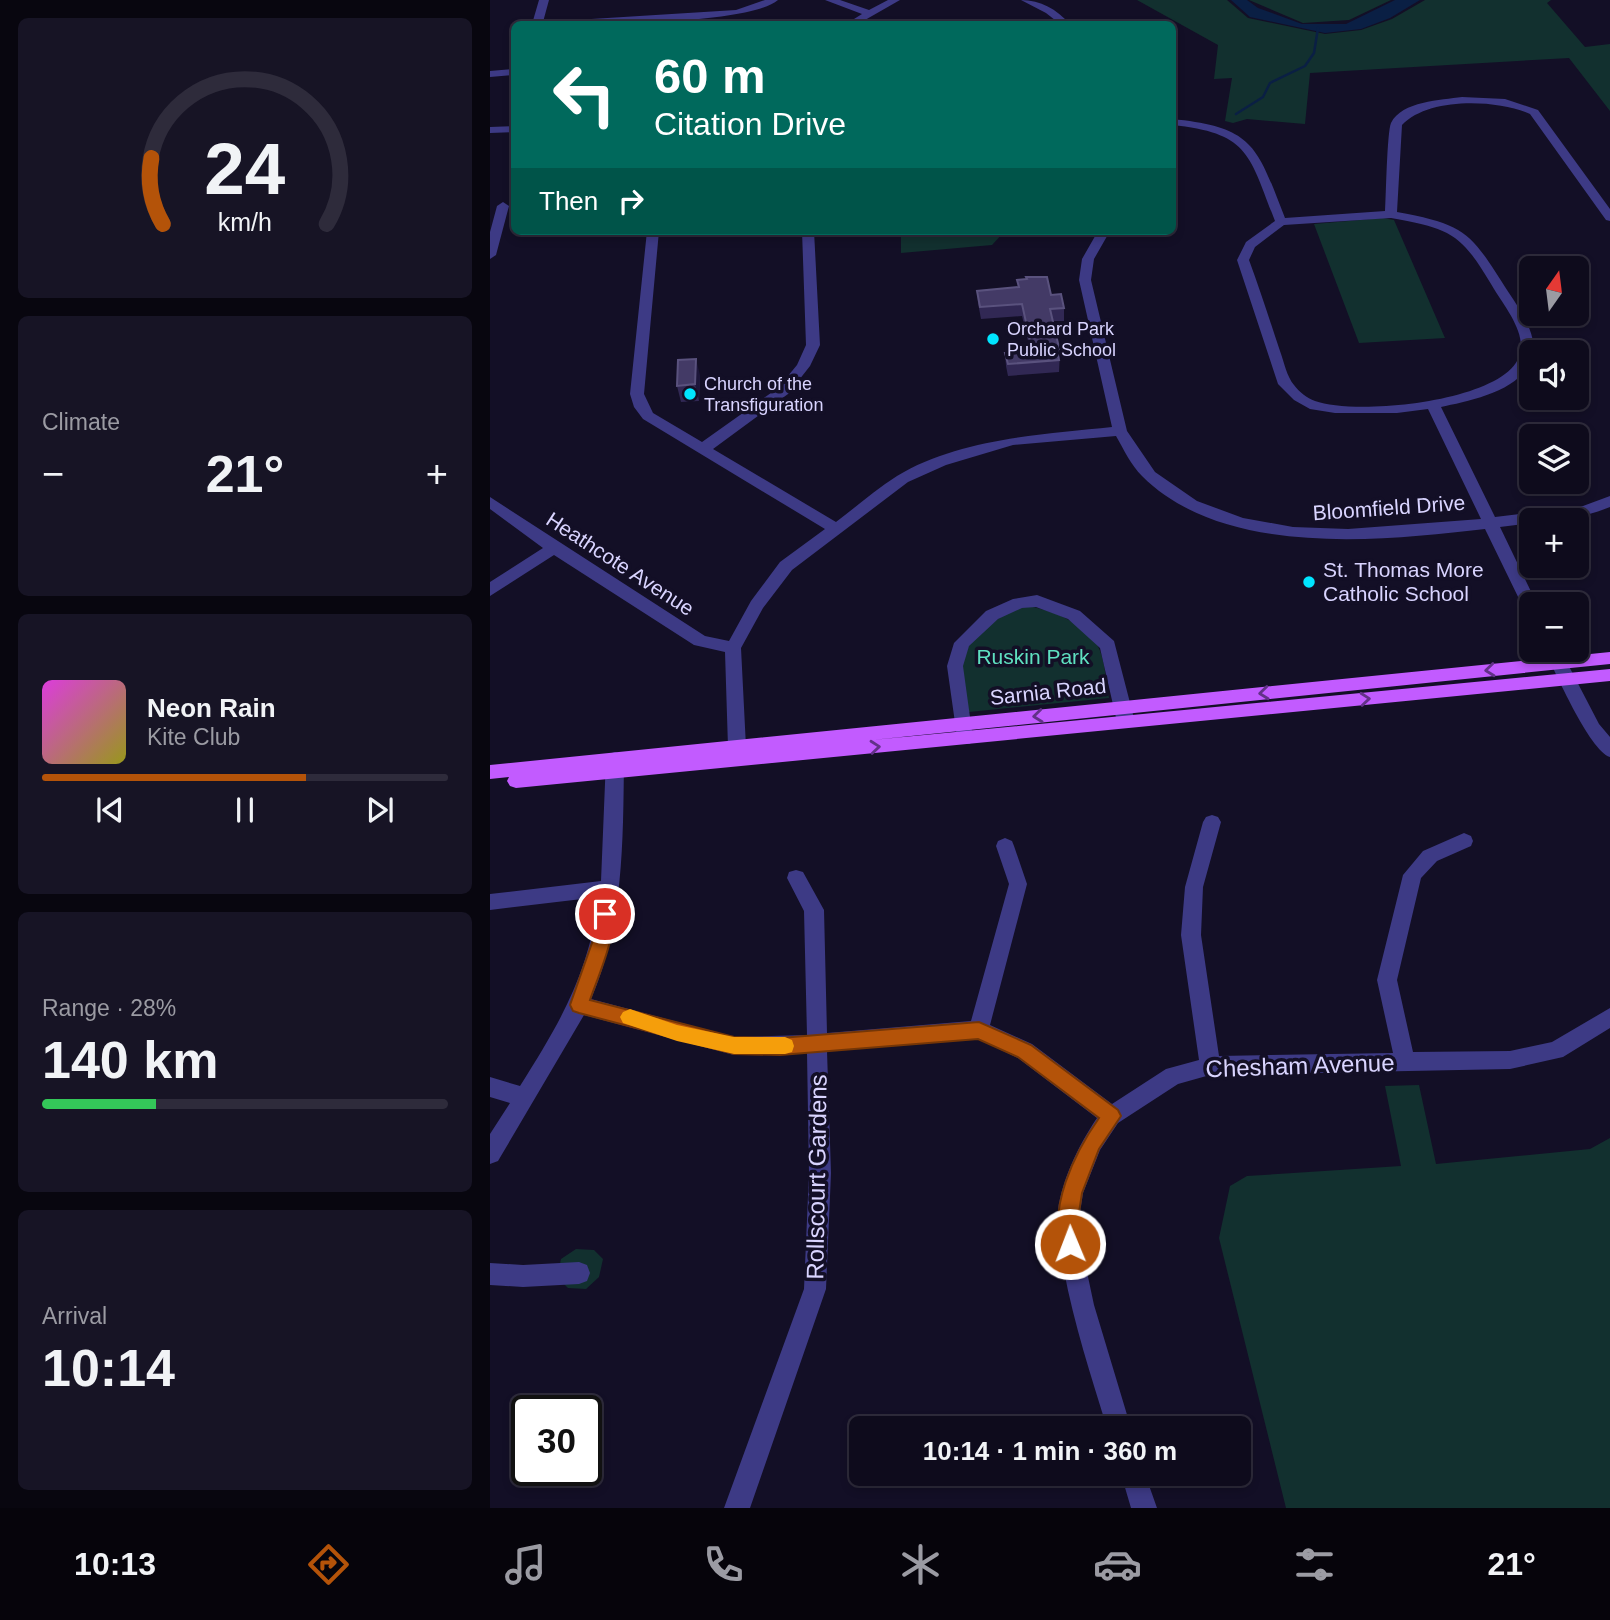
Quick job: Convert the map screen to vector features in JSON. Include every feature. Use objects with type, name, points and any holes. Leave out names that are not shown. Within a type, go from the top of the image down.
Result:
[{"type":"main road","name":"Sarnia Road","points":[[1589,657],[1610,658]]},
{"type":"main road","name":"Sarnia Road","points":[[1125,714],[1519,661]]},
{"type":"main road","name":"Sarnia Road","points":[[490,772],[615,766],[1125,714],[1610,675]]},
{"type":"main road","name":"Sarnia Road","points":[[490,784],[737,747],[963,731]]},
{"type":"street","points":[[538,21],[544,0]]},
{"type":"street","points":[[598,21],[736,13],[757,8],[773,0]]},
{"type":"street","points":[[830,0],[872,13]]},
{"type":"street","points":[[857,21],[895,0]]},
{"type":"street","points":[[1026,0],[1050,11],[1062,21]]},
{"type":"street","points":[[490,74],[511,72]]},
{"type":"street","points":[[1391,214],[1396,124],[1400,116],[1408,110],[1432,104],[1487,102],[1518,104],[1534,112],[1610,217]]},
{"type":"street","points":[[1176,122],[1215,125],[1244,140],[1281,222]]},
{"type":"street","points":[[490,130],[511,129]]},
{"type":"street","points":[[490,255],[502,206]]},
{"type":"street","points":[[1391,214],[1438,226],[1473,245],[1525,333],[1527,355],[1517,374],[1484,393],[1432,403],[1356,410],[1332,409],[1312,405],[1295,396],[1285,384],[1243,260],[1250,245],[1281,222],[1391,214]]},
{"type":"street","points":[[653,235],[637,394],[641,407],[648,416],[835,528]]},
{"type":"street","points":[[704,448],[783,391],[803,366],[813,345],[808,235]]},
{"type":"street","points":[[737,747],[733,648],[757,605],[786,566],[903,479],[941,462],[1012,441],[1120,431],[1085,280],[1088,259],[1102,235]]},
{"type":"street","points":[[1432,403],[1524,592]]},
{"type":"street","name":"Bloomfield Drive","points":[[1120,431],[1149,474],[1179,496],[1212,512],[1255,526],[1297,534],[1343,536],[1586,511],[1610,501]]},
{"type":"street","name":"Heathcote Avenue","points":[[490,502],[554,548],[700,641],[733,648]]},
{"type":"street","points":[[490,590],[554,548]]},
{"type":"street","points":[[963,731],[954,666],[962,643],[992,615],[1019,603],[1037,601],[1074,615],[1108,645],[1125,714]]},
{"type":"street","points":[[1558,662],[1593,728],[1610,750]]},
{"type":"street","points":[[490,1154],[579,1005],[601,940],[609,888],[615,766]]},
{"type":"street","points":[[1210,1066],[1191,935],[1194,887],[1212,822]]},
{"type":"street","points":[[1405,1062],[1387,980],[1412,875],[1430,856],[1464,841]]},
{"type":"street","points":[[979,1030],[1018,884],[1005,846]]},
{"type":"street","name":"Rollscourt Gardens","points":[[737,1508],[815,1289],[820,1172],[814,910],[796,878]]},
{"type":"street","points":[[490,902],[609,888]]},
{"type":"street","points":[[579,1005],[734,1046],[819,1043],[979,1030],[1025,1051],[1111,1116]]},
{"type":"street","name":"Chesham Avenue","points":[[1115,1416],[1082,1305],[1068,1219],[1080,1168],[1111,1116],[1173,1076],[1210,1066],[1510,1060],[1556,1050],[1610,1017]]},
{"type":"street","points":[[490,1087],[524,1097]]},
{"type":"street","points":[[490,1274],[579,1273]]},
{"type":"street","points":[[1137,1486],[1144,1508]]},
{"type":"green space","points":[[1137,0],[1227,0],[1248,18],[1325,34],[1361,30],[1392,19],[1425,0],[1551,0],[1547,3],[1585,47],[1610,44],[1610,111],[1569,58],[1310,73],[1305,124],[1247,119],[1233,123],[1225,121],[1232,78],[1214,79],[1218,45]]},
{"type":"green space","points":[[1249,0],[1391,0],[1349,20],[1303,23]]},
{"type":"green space","points":[[1383,218],[1394,220],[1445,338],[1359,343],[1314,224]]},
{"type":"green space","points":[[901,235],[1001,235],[992,245],[901,253]]},
{"type":"green space","name":"Ruskin Park","points":[[1033,607],[1068,619],[1096,643],[1105,669],[1109,698],[969,712],[961,675],[961,662],[968,647],[983,631],[1009,612]]},
{"type":"green space","points":[[1419,1085],[1436,1164],[1590,1149],[1610,1138],[1610,1508],[1286,1508],[1219,1238],[1230,1186],[1247,1176],[1401,1166],[1385,1086]]},
{"type":"green space","points":[[576,1249],[594,1250],[603,1259],[599,1277],[586,1289],[568,1288],[557,1277],[561,1259]]},
{"type":"water","points":[[1231,0],[1247,0],[1258,8],[1302,24],[1346,24],[1395,0],[1420,0],[1390,18],[1361,29],[1325,33],[1250,17]]},
{"type":"building","name":"Orchard Park Public School","points":[[1026,277],[1047,277],[1051,295],[1061,294],[1064,308],[1050,309],[1060,352],[1057,352],[1059,360],[1008,364],[1005,353],[1015,353],[1014,346],[1031,345],[1022,304],[980,307],[977,291],[1019,287],[1017,280],[1027,279]]},
{"type":"building","points":[[696,359],[695,384],[677,386],[678,360]]},
{"type":"waterway","points":[[1236,114],[1263,97],[1270,83],[1305,66],[1314,53],[1318,28]]},
{"type":"slow traffic","points":[[630,1017],[677,1033],[734,1046],[785,1046]]},
{"type":"place","name":"Orchard Park Public School","points":[[993,339]]},
{"type":"place","name":"Church of the Transfiguration","points":[[690,394]]},
{"type":"place","name":"St. Thomas More Catholic School","points":[[1309,582]]},
{"type":"route","points":[[605,914],[601,940],[579,1005],[734,1046],[780,1046],[979,1030],[1025,1051],[1111,1116],[1080,1168],[1068,1219],[1070,1244]]}]
